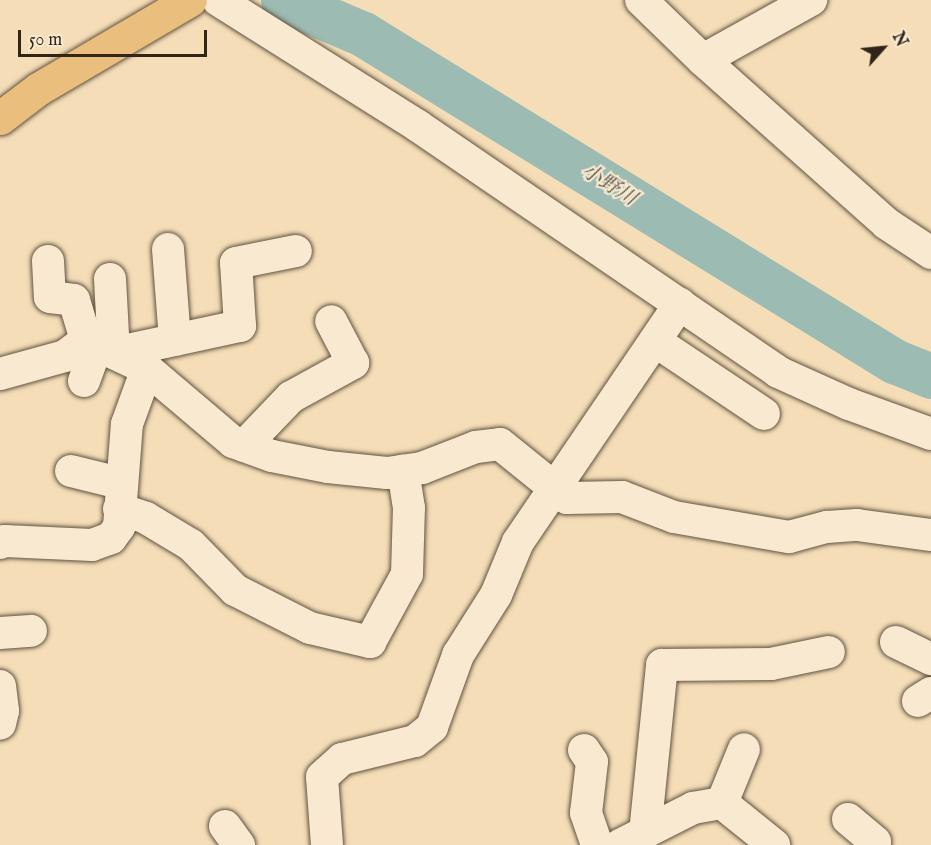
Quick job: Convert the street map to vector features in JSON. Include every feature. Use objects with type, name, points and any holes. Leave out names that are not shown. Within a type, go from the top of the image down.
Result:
[{"type":"main road","points":[[0,118],[38,89],[190,0]]},
{"type":"street","points":[[218,0],[418,126],[778,372],[849,404],[931,434]]},
{"type":"street","points":[[641,0],[703,60],[887,224],[931,253]]},
{"type":"street","points":[[703,60],[811,0]]},
{"type":"street","points":[[168,249],[175,340]]},
{"type":"street","points":[[0,374],[99,346],[175,340],[240,326],[236,263],[296,251]]},
{"type":"street","points":[[48,261],[50,297],[74,300],[99,346],[147,369],[233,442],[272,456],[328,467],[387,472],[422,468],[476,447],[500,444],[567,498],[622,497],[674,517],[789,537],[827,527],[857,525],[931,535]]},
{"type":"street","points":[[84,381],[99,346],[110,279]]},
{"type":"street","points":[[327,845],[322,777],[342,759],[415,741],[432,728],[458,655],[495,595],[518,542],[680,304]]},
{"type":"street","points":[[244,446],[291,397],[353,363],[332,321]]},
{"type":"street","points":[[655,341],[765,414]]},
{"type":"street","points":[[0,543],[5,541],[92,545],[111,538],[119,527],[127,424],[147,369]]},
{"type":"street","points":[[71,471],[120,496],[146,518],[191,545],[235,590],[310,628],[370,642],[407,574],[409,508],[404,471]]},
{"type":"street","points":[[0,633],[31,631]]},
{"type":"street","points":[[897,642],[931,659]]},
{"type":"street","points":[[632,839],[662,665],[771,664],[829,652]]},
{"type":"street","points":[[0,686],[3,711],[0,724]]},
{"type":"street","points":[[722,803],[744,749]]},
{"type":"street","points":[[584,750],[592,762],[586,813],[597,845]]},
{"type":"street","points":[[632,839],[693,808],[722,803],[774,845]]},
{"type":"street","points":[[848,819],[875,842],[874,845]]},
{"type":"waterway","name":"小野川","points":[[283,0],[363,34],[894,361],[931,376]]}]
